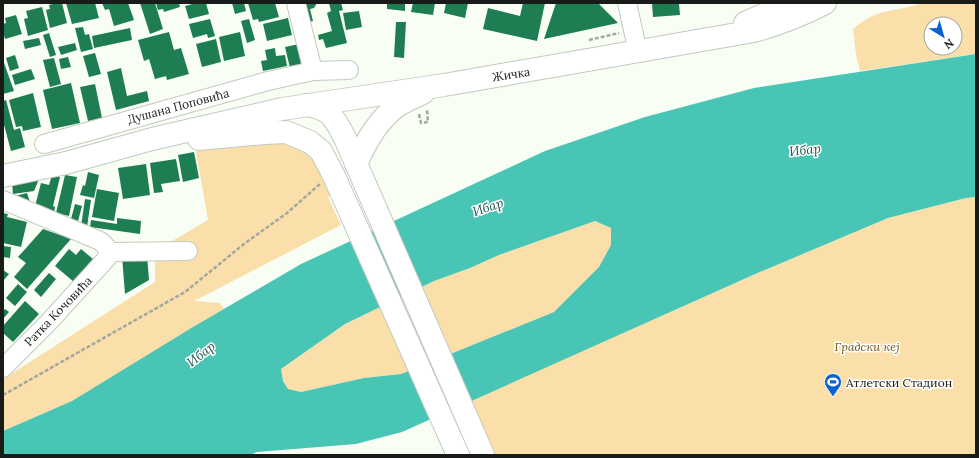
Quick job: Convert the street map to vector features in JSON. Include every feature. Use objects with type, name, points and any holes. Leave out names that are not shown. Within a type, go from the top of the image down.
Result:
[{"type":"main road","name":"Жичка","points":[[717,37],[758,16],[790,3]]},
{"type":"main road","name":"Жичка","points":[[321,104],[444,85],[754,31],[779,25],[825,3]]},
{"type":"main road","points":[[356,164],[362,150],[377,126],[398,106],[411,98],[444,85]]},
{"type":"main road","points":[[321,104],[316,125],[316,136],[321,152]]},
{"type":"main road","points":[[321,104],[335,119],[345,138],[483,455]]},
{"type":"main road","name":"Душана Поповића","points":[[3,176],[66,163],[152,139],[257,114],[321,104]]},
{"type":"main road","name":"Душана Поповића","points":[[152,139],[186,141],[286,132],[310,142],[321,152],[333,174],[458,455]]},
{"type":"street","points":[[296,3],[313,71]]},
{"type":"street","points":[[627,3],[638,52]]},
{"type":"street","name":"Душана Поповића","points":[[44,144],[268,81],[313,71],[349,70]]},
{"type":"street","points":[[3,200],[100,241],[106,245],[109,252],[188,251]]},
{"type":"street","name":"Ратка Кочовића","points":[[3,368],[48,323],[108,258],[109,252]]},
{"type":"path","points":[[419,114],[421,123],[428,122],[427,109]]},
{"type":"path","points":[[3,395],[185,292],[244,244],[287,213],[333,174]]},
{"type":"green space","points":[[921,3],[976,3],[976,54],[963,56],[963,16],[923,16],[923,56],[962,56],[860,71],[856,55],[853,29],[875,15]]},
{"type":"green space","points":[[299,137],[341,191],[328,197],[341,225],[194,301],[220,303],[224,309],[72,401],[3,431],[3,379],[155,282],[155,251],[208,220],[194,140]]},
{"type":"green space","name":"Градски кеј","points":[[976,197],[976,455],[485,455],[461,405],[753,275],[888,218],[966,198]]},
{"type":"green space","points":[[595,221],[611,228],[611,245],[599,267],[554,312],[401,374],[364,378],[301,392],[288,389],[283,381],[281,369],[345,324],[434,281],[470,268],[499,255]]},
{"type":"water","name":"Ибар","points":[[976,54],[976,197],[966,198],[888,218],[753,275],[402,432],[356,444],[257,452],[250,455],[3,455],[3,431],[72,401],[193,327],[301,264],[545,151],[645,117],[754,88]],"holes":[[[595,221],[611,228],[611,245],[599,267],[554,312],[401,374],[364,378],[301,392],[288,389],[283,381],[281,369],[345,324],[434,281],[470,268],[499,255]]]},
{"type":"building","points":[[62,3],[67,23],[50,28],[46,10],[50,9],[49,5]]},
{"type":"building","points":[[66,3],[95,3],[99,18],[72,24]]},
{"type":"building","points":[[102,3],[128,3],[134,20],[114,26],[109,9],[105,10]]},
{"type":"building","points":[[140,3],[155,3],[163,29],[150,34]]},
{"type":"building","points":[[156,3],[179,3],[180,7],[164,12],[163,9],[158,10]]},
{"type":"building","points":[[196,3],[206,3],[209,14],[189,19],[185,6]]},
{"type":"building","points":[[232,3],[244,3],[246,11],[235,14]]},
{"type":"building","points":[[248,3],[275,3],[279,17],[259,22],[258,19],[253,20]]},
{"type":"building","points":[[305,3],[317,3],[314,8],[310,9],[313,21],[309,22]]},
{"type":"building","points":[[329,3],[341,3],[343,10],[339,11],[347,43],[326,48],[323,39],[319,40],[318,35],[332,31],[327,13],[331,11]]},
{"type":"building","points":[[387,3],[405,3],[405,11],[387,9]]},
{"type":"building","points":[[413,3],[435,3],[433,15],[411,12]]},
{"type":"building","points":[[446,3],[468,3],[465,18],[444,13]]},
{"type":"building","points":[[523,3],[545,3],[537,41],[483,29],[488,8],[520,16]]},
{"type":"building","points":[[556,3],[598,3],[618,23],[544,39]]},
{"type":"building","points":[[652,3],[683,4],[679,4],[680,15],[653,17]]},
{"type":"building","points":[[42,7],[48,30],[28,36],[24,19],[28,18],[26,11]]},
{"type":"building","points":[[359,11],[362,27],[346,30],[343,13]]},
{"type":"building","points":[[16,15],[22,34],[5,39],[3,24],[6,23],[5,18]]},
{"type":"building","points":[[288,18],[292,35],[267,41],[263,24]]},
{"type":"building","points":[[210,19],[215,36],[208,38],[207,34],[193,38],[189,24]]},
{"type":"building","points":[[249,19],[255,40],[247,43],[241,21]]},
{"type":"building","points":[[396,22],[406,22],[404,58],[394,57]]},
{"type":"building","points":[[83,27],[85,35],[89,34],[93,49],[81,52],[75,28]]},
{"type":"building","points":[[130,28],[132,40],[94,48],[92,36]]},
{"type":"building","points":[[169,32],[174,50],[181,48],[189,74],[167,80],[166,76],[155,79],[149,59],[144,61],[138,40]]},
{"type":"building","points":[[240,32],[245,56],[224,61],[219,37]]},
{"type":"building","points":[[49,33],[56,55],[50,57],[43,35]]},
{"type":"building","points":[[39,38],[41,45],[25,49],[23,41]]},
{"type":"building","points":[[216,39],[221,62],[202,67],[196,44]]},
{"type":"building","points":[[75,43],[77,50],[61,55],[58,47]]},
{"type":"building","points":[[299,44],[304,65],[290,68],[285,47]]},
{"type":"building","points":[[275,48],[276,56],[285,55],[287,66],[263,71],[261,61],[267,60],[265,50]]},
{"type":"building","points":[[95,53],[101,74],[89,77],[83,56]]},
{"type":"building","points":[[15,55],[19,68],[10,71],[6,58]]},
{"type":"building","points":[[68,57],[71,67],[61,69],[59,59]]},
{"type":"building","points":[[54,58],[61,84],[50,87],[43,60]]},
{"type":"building","points":[[3,60],[14,91],[3,94]]},
{"type":"building","points":[[121,68],[127,96],[147,91],[149,101],[116,110],[107,72]]},
{"type":"building","points":[[31,69],[35,79],[15,85],[12,75]]},
{"type":"building","points":[[71,83],[80,123],[52,129],[43,90]]},
{"type":"building","points":[[95,84],[102,118],[88,121],[80,87]]},
{"type":"building","points":[[33,93],[41,127],[23,131],[22,126],[16,127],[9,100]]},
{"type":"building","points":[[6,100],[14,130],[20,128],[25,147],[11,151],[3,121],[3,101]]},
{"type":"building","points":[[194,152],[199,178],[183,182],[178,155]]},
{"type":"building","points":[[176,159],[180,181],[161,184],[163,192],[154,193],[150,163]]},
{"type":"building","points":[[146,164],[150,195],[123,199],[118,168]]},
{"type":"building","points":[[88,172],[99,175],[94,198],[80,195],[83,185],[85,186]]},
{"type":"building","points":[[52,175],[60,177],[53,206],[55,207],[54,214],[34,210],[41,183],[49,185]]},
{"type":"building","points":[[65,175],[77,177],[69,216],[56,213]]},
{"type":"building","points":[[39,179],[34,191],[13,194],[12,182]]},
{"type":"building","points":[[97,189],[119,193],[114,221],[92,217]]},
{"type":"building","points":[[27,193],[30,202],[15,196]]},
{"type":"building","points":[[85,199],[91,200],[87,227],[81,226]]},
{"type":"building","points":[[75,204],[82,206],[78,221],[71,219]]},
{"type":"building","points":[[3,213],[8,214],[7,217],[27,222],[21,247],[3,243]]},
{"type":"building","points":[[117,218],[141,221],[140,234],[90,227],[91,220],[117,224]]},
{"type":"building","points":[[43,229],[71,239],[27,289],[14,277],[26,263],[18,257]]},
{"type":"building","points":[[3,246],[11,247],[10,258],[3,257]]},
{"type":"building","points":[[69,249],[76,255],[81,249],[93,259],[74,282],[55,266]]},
{"type":"building","points":[[147,255],[149,280],[125,294],[122,256]]},
{"type":"building","points":[[3,270],[9,274],[3,281]]},
{"type":"building","points":[[49,273],[56,279],[41,297],[34,290]]},
{"type":"building","points":[[18,284],[27,292],[15,306],[6,298]]},
{"type":"building","points":[[25,301],[39,314],[13,342],[3,333],[3,326]]},
{"type":"building","points":[[5,309],[9,312],[3,319],[3,311]]},
{"type":"place","name":"Атлетски Стадион","points":[[833,397]]}]
